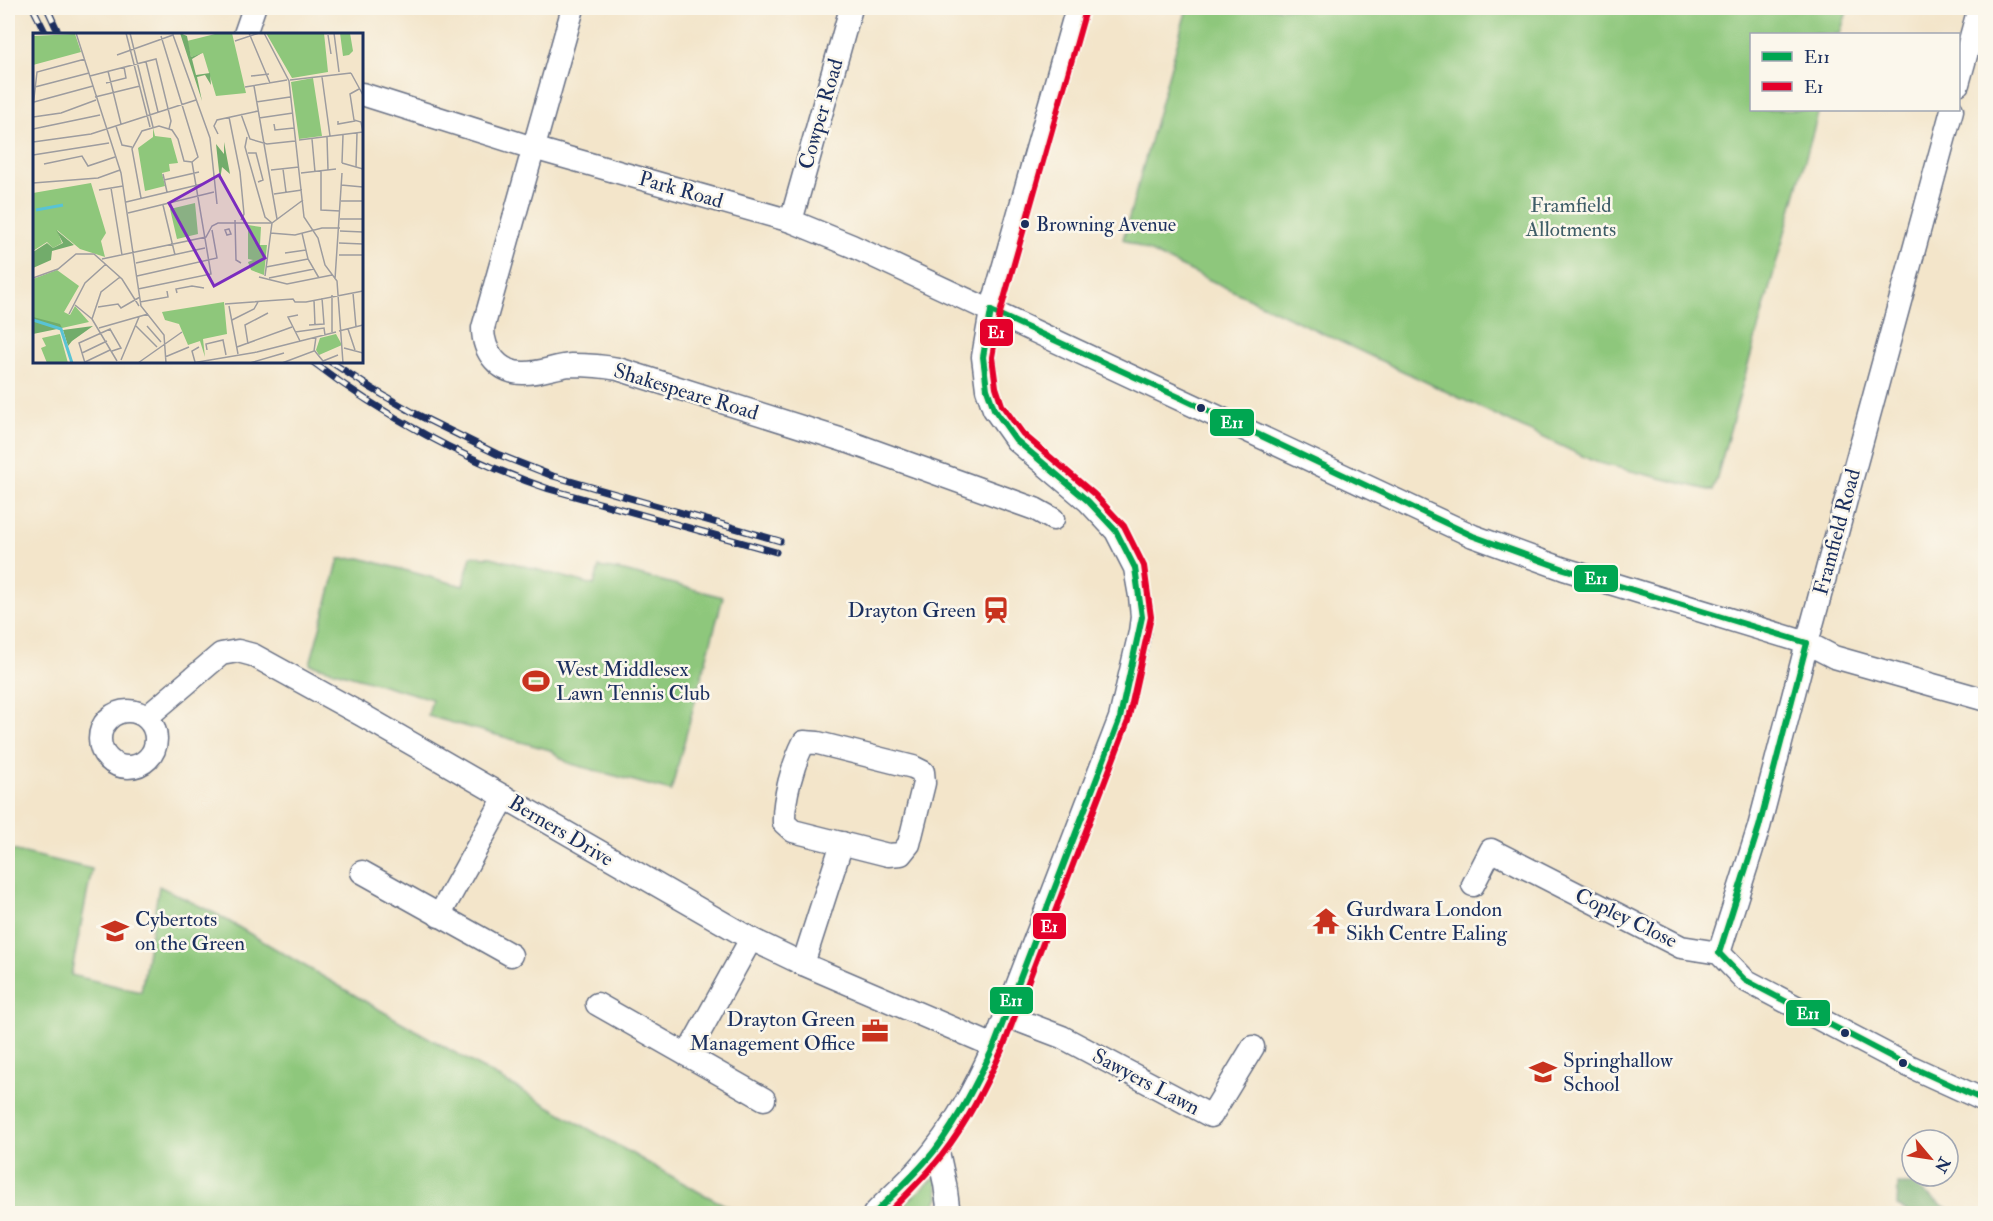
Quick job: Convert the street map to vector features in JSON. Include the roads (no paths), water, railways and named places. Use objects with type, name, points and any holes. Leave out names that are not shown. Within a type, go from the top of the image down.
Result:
[{"type":"street","points":[[245,33],[254,8]]},
{"type":"street","name":"Shakespeare Road","points":[[573,8],[483,328],[486,349],[492,358],[500,366],[524,374],[570,365],[618,369],[900,459],[1021,504],[1053,519]]},
{"type":"street","name":"Cowper Road","points":[[791,221],[851,8]]},
{"type":"street","points":[[874,1214],[922,1166],[937,1147],[974,1089],[994,1046],[1120,718],[1141,624],[1140,596],[1135,568],[1116,531],[1088,501],[1016,440],[994,409],[987,389],[983,357],[991,311],[1077,8]]},
{"type":"street","points":[[1960,80],[1979,8]]},
{"type":"street","name":"Park Road","points":[[363,94],[533,148],[791,221],[852,246],[991,311]]},
{"type":"street","name":"Framfield Road","points":[[1719,953],[1759,827],[1806,643],[1952,111]]},
{"type":"street","points":[[991,311],[1473,536],[1564,569],[1806,643],[1834,657],[1986,700]]},
{"type":"street","name":"Berners Drive","points":[[147,717],[221,654],[238,651],[253,656],[317,690],[751,939],[802,964],[994,1046]]},
{"type":"street","points":[[804,742],[818,743],[913,767],[923,772],[924,783],[909,844],[901,854],[888,855],[842,843],[793,831],[784,823],[784,810],[798,754],[804,742]]},
{"type":"street","points":[[440,916],[505,797]]},
{"type":"street","points":[[802,964],[842,843]]},
{"type":"street","name":"Copley Close","points":[[1473,885],[1491,850],[1681,947],[1719,953]]},
{"type":"street","points":[[362,872],[511,955]]},
{"type":"street","points":[[687,1055],[751,939]]},
{"type":"street","points":[[1719,953],[1745,980],[1907,1065],[1986,1101]]},
{"type":"street","points":[[597,1004],[764,1099]]},
{"type":"street","name":"Sawyers Lawn","points":[[1007,1016],[1062,1037],[1211,1116],[1253,1047]]},
{"type":"street","points":[[937,1147],[949,1214]]},
{"type":"railway","points":[[33,8],[46,33]]},
{"type":"railway","points":[[47,8],[59,33]]},
{"type":"railway","points":[[314,363],[367,400],[426,435],[518,478],[549,489],[776,552]]},
{"type":"railway","points":[[333,363],[414,413],[497,454],[553,476],[780,541]]},
{"type":"place","name":"Browning Avenue","points":[[1025,224]]},
{"type":"place","name":"Drayton Green","points":[[996,610]]},
{"type":"place","name":"West Middlesex Lawn Tennis Club","points":[[536,681]]},
{"type":"place","name":"Gurdwara London Sikh Centre Ealing","points":[[1326,921]]},
{"type":"place","name":"Cybertots on the Green","points":[[115,931]]},
{"type":"place","name":"Drayton Green Management Office","points":[[875,1031]]},
{"type":"place","name":"Springhallow School","points":[[1543,1072]]},
{"type":"park label","name":"Framfield Allotments","points":[[1571,217]]}]
